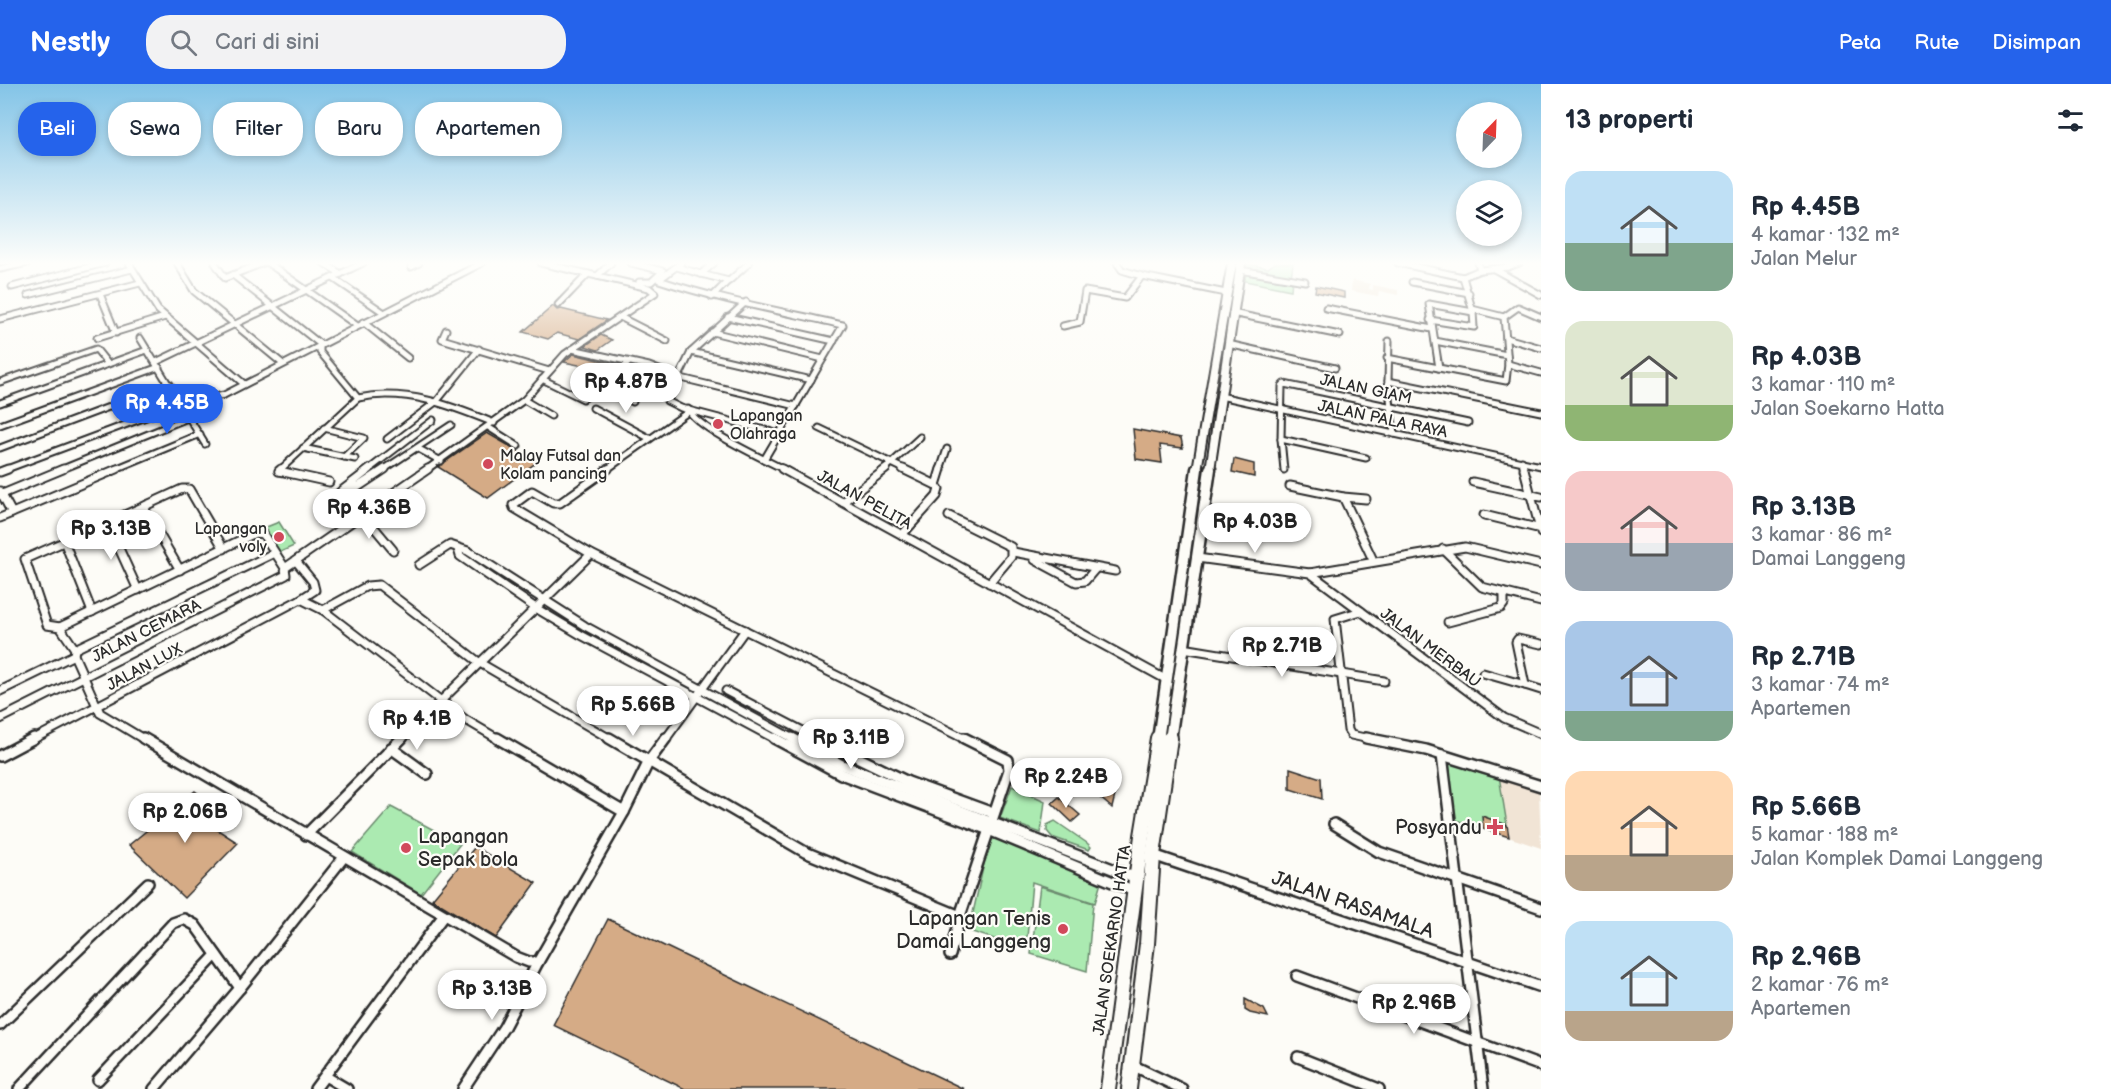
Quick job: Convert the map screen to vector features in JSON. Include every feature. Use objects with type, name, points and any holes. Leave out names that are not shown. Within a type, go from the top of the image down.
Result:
[{"type":"main road","name":"JALAN SOEKARNO HATTA","points":[[1108,1089],[1189,518],[1223,310]]},
{"type":"main road","name":"JALAN SOEKARNO HATTA","points":[[1129,1089],[1147,944],[1154,855],[1232,310]]},
{"type":"main road","points":[[1189,518],[1202,521]]},
{"type":"street","points":[[0,320],[39,310]]},
{"type":"street","points":[[107,310],[116,333]]},
{"type":"street","points":[[158,310],[244,384]]},
{"type":"street","points":[[216,310],[283,364]]},
{"type":"street","points":[[0,425],[157,365],[267,310]]},
{"type":"street","points":[[277,310],[320,344]]},
{"type":"street","points":[[338,310],[408,358]]},
{"type":"street","points":[[0,472],[181,404],[216,398],[387,310]]},
{"type":"street","name":"JALAN CEMARA","points":[[0,719],[286,575],[285,568],[524,400],[572,349],[630,310]]},
{"type":"street","name":"JALAN PELITA","points":[[737,310],[691,352],[667,401],[688,411],[706,427],[1167,680]]},
{"type":"street","points":[[765,458],[842,325],[779,310]]},
{"type":"street","points":[[1063,326],[1080,322],[1082,310]]},
{"type":"street","points":[[1336,310],[1432,329]]},
{"type":"street","points":[[1430,310],[1439,368]]},
{"type":"street","points":[[1466,310],[1504,317],[1514,310]]},
{"type":"street","points":[[1525,310],[1541,317]]},
{"type":"street","points":[[1430,320],[1474,327],[1473,311]]},
{"type":"street","points":[[1232,313],[1340,335]]},
{"type":"street","points":[[97,338],[165,317]]},
{"type":"street","points":[[620,317],[667,341]]},
{"type":"street","points":[[728,317],[834,341]]},
{"type":"street","points":[[1387,358],[1506,381],[1508,364],[1504,317]]},
{"type":"street","points":[[446,330],[442,339],[549,371]]},
{"type":"street","points":[[712,332],[823,359]]},
{"type":"street","points":[[140,338],[206,444]]},
{"type":"street","points":[[1506,338],[1541,348]]},
{"type":"street","points":[[1389,341],[1388,381],[1394,434]]},
{"type":"street","points":[[1435,341],[1507,355]]},
{"type":"street","points":[[320,344],[318,349],[324,358],[358,398]]},
{"type":"street","points":[[1228,345],[1335,368]]},
{"type":"street","points":[[0,382],[96,349],[108,364]]},
{"type":"street","points":[[387,439],[437,401],[479,349]]},
{"type":"street","points":[[572,349],[658,368],[677,377],[796,406]]},
{"type":"street","points":[[0,403],[147,350]]},
{"type":"street","points":[[691,352],[811,380]]},
{"type":"street","points":[[542,379],[582,399],[603,386],[629,362]]},
{"type":"street","points":[[1508,364],[1541,373]]},
{"type":"street","points":[[1388,381],[1541,412]]},
{"type":"street","points":[[0,448],[170,384]]},
{"type":"street","name":"JALAN GIAM","points":[[1281,409],[1284,384],[1468,423]]},
{"type":"street","points":[[603,386],[633,402]]},
{"type":"street","points":[[329,482],[279,471],[358,398],[379,393],[437,401],[491,425],[518,446]]},
{"type":"street","name":"JALAN PALA RAYA","points":[[1220,396],[1541,466]]},
{"type":"street","points":[[524,400],[551,416]]},
{"type":"street","points":[[593,408],[649,438]]},
{"type":"street","points":[[1281,409],[1284,470]]},
{"type":"street","points":[[780,434],[688,411],[560,503],[553,503],[532,491],[513,505],[514,508],[591,554],[1008,760],[1009,770],[960,916],[950,955]]},
{"type":"street","points":[[12,513],[1,493],[190,417]]},
{"type":"street","points":[[433,420],[340,492],[345,495],[349,493],[451,425]]},
{"type":"street","points":[[324,428],[364,438],[344,457]]},
{"type":"street","points":[[819,428],[936,485]]},
{"type":"street","points":[[0,518],[200,434]]},
{"type":"street","points":[[415,434],[429,440]]},
{"type":"street","points":[[843,502],[891,465],[920,437]]},
{"type":"street","points":[[1281,439],[1366,458]]},
{"type":"street","points":[[303,448],[355,459]]},
{"type":"street","points":[[417,448],[441,460]]},
{"type":"street","points":[[902,535],[932,503],[939,492],[936,485],[947,449]]},
{"type":"street","points":[[391,452],[402,458]]},
{"type":"street","points":[[1522,461],[1541,530]]},
{"type":"street","points":[[1473,482],[1541,496]]},
{"type":"street","points":[[1290,486],[1366,499]]},
{"type":"street","points":[[224,549],[189,489],[182,489],[25,559],[47,625],[60,627],[260,532],[285,568]]},
{"type":"street","points":[[1343,496],[1373,560]]},
{"type":"street","points":[[147,505],[145,510],[180,570]]},
{"type":"street","points":[[363,514],[393,550]]},
{"type":"street","points":[[1484,515],[1541,530]]},
{"type":"street","points":[[949,516],[1006,543],[1013,552],[1115,571]]},
{"type":"street","points":[[107,522],[138,590]]},
{"type":"street","points":[[64,541],[92,612]]},
{"type":"street","points":[[419,565],[450,544],[468,551],[585,626],[636,652],[699,692],[841,774],[894,790],[1136,885]]},
{"type":"street","points":[[1197,558],[1310,573],[1443,549],[1475,548],[1541,565]]},
{"type":"street","points":[[458,549],[460,556],[534,607],[630,660],[894,790]]},
{"type":"street","points":[[1443,549],[1478,584],[1541,602]]},
{"type":"street","points":[[989,583],[1013,552]]},
{"type":"street","points":[[0,691],[274,553]]},
{"type":"street","points":[[306,835],[534,607],[591,554]]},
{"type":"street","points":[[1028,556],[1076,582],[1085,580],[1096,568]]},
{"type":"street","points":[[296,561],[313,582],[315,590],[301,599]]},
{"type":"street","name":"JALAN MERBAU","points":[[1310,573],[1504,718],[1541,734]]},
{"type":"street","points":[[500,584],[509,579]]},
{"type":"street","points":[[323,610],[367,586],[379,585],[480,663],[805,852],[960,916]]},
{"type":"street","points":[[1448,622],[1501,608],[1504,604],[1504,593]]},
{"type":"street","points":[[301,599],[323,610],[466,720],[624,812]]},
{"type":"street","name":"JALAN LUX","points":[[0,756],[301,599]]},
{"type":"street","points":[[1361,611],[1335,619],[1348,730],[1351,735],[1388,740],[1541,786]]},
{"type":"street","points":[[60,627],[74,652],[100,713],[516,957],[529,962],[538,962]]},
{"type":"street","points":[[463,1089],[489,1052],[525,991],[538,962],[624,812],[649,761],[745,630]]},
{"type":"street","points":[[1525,685],[1516,640],[1541,644]]},
{"type":"street","points":[[1183,648],[1384,681]]},
{"type":"street","points":[[630,660],[636,652]]},
{"type":"street","points":[[1483,673],[1541,690]]},
{"type":"street","points":[[726,691],[849,755],[899,778],[993,813]]},
{"type":"street","points":[[768,727],[775,717]]},
{"type":"street","points":[[391,748],[427,774]]},
{"type":"street","points":[[842,765],[849,755]]},
{"type":"street","points":[[1442,755],[1483,1089]]},
{"type":"street","points":[[894,790],[899,778]]},
{"type":"street","points":[[1334,824],[1379,852],[1457,881],[1541,908]]},
{"type":"street","points":[[990,827],[1136,885]]},
{"type":"street","name":"JALAN RASAMALA","points":[[1154,855],[1541,987]]},
{"type":"street","points":[[154,1089],[240,988],[344,857]]},
{"type":"street","points":[[0,1025],[148,883]]},
{"type":"street","points":[[315,1089],[444,915]]},
{"type":"street","points":[[20,1089],[173,922],[184,919],[195,925],[240,988]]},
{"type":"street","points":[[98,1080],[216,955]]},
{"type":"street","points":[[1297,976],[1541,1066]]},
{"type":"street","points":[[1298,1056],[1379,1089]]},
{"type":"street","points":[[1132,1065],[1182,1089]]},
{"type":"street","points":[[325,1076],[347,1089]]},
{"type":"shaded area","points":[[1499,776],[1539,789],[1541,848],[1508,837]]},
{"type":"green space","name":"Lapangan voly","points":[[279,522],[294,546],[278,553],[264,528]]},
{"type":"green space","points":[[1446,760],[1499,776],[1507,825],[1483,817],[1483,829],[1453,819]]},
{"type":"green space","points":[[1012,786],[1045,801],[1041,833],[1000,818]]},
{"type":"green space","name":"Lapangan Sepak bola","points":[[391,807],[460,844],[421,894],[352,852]]},
{"type":"green space","points":[[1055,821],[1087,843],[1091,847],[1089,850],[1052,837],[1047,831],[1047,825]]},
{"type":"green space","points":[[990,836],[1102,879],[1095,903],[1032,882],[1026,949],[969,931]]},
{"type":"green space","name":"Lapangan Tenis Damai Langgeng","points":[[1040,886],[1093,903],[1087,971],[1031,954]]},
{"type":"building","points":[[548,310],[565,310],[607,320],[579,339],[557,333],[548,339],[523,332]]},
{"type":"building","points":[[601,335],[612,340],[598,350],[585,346]]},
{"type":"building","points":[[573,354],[620,365],[613,372],[564,362]]},
{"type":"building","points":[[1133,429],[1181,438],[1183,448],[1160,445],[1162,463],[1136,459]]},
{"type":"building","name":"Malay Futsal dan Kolam pancing","points":[[487,433],[537,462],[488,498],[438,467]]},
{"type":"building","points":[[1234,459],[1254,464],[1254,477],[1232,472]]},
{"type":"building","points":[[1290,768],[1321,778],[1322,799],[1290,789]]},
{"type":"building","points":[[1092,771],[1116,791],[1112,808],[1085,785]]},
{"type":"building","points":[[195,791],[222,810],[207,823],[238,843],[184,898],[129,845]]},
{"type":"building","points":[[1059,797],[1080,815],[1072,822],[1052,803]]},
{"type":"building","name":"Posyandu","points":[[1482,816],[1507,825],[1509,837],[1483,829]]},
{"type":"building","points":[[475,847],[536,883],[496,938],[432,899]]},
{"type":"building","points":[[608,919],[964,1089],[685,1089],[553,1025]]},
{"type":"building","points":[[1245,999],[1264,1009],[1268,1017],[1245,1010]]},
{"type":"place","name":"Lapangan Olahraga","points":[[718,424]]},
{"type":"place","name":"Malay Futsal dan Kolam pancing","points":[[488,464]]},
{"type":"place","name":"Lapangan voly","points":[[279,537]]},
{"type":"place","name":"Posyandu","points":[[1495,827]]},
{"type":"place","name":"Lapangan Sepak bola","points":[[406,848]]},
{"type":"place","name":"Lapangan Tenis Damai Langgeng","points":[[1063,929]]}]
